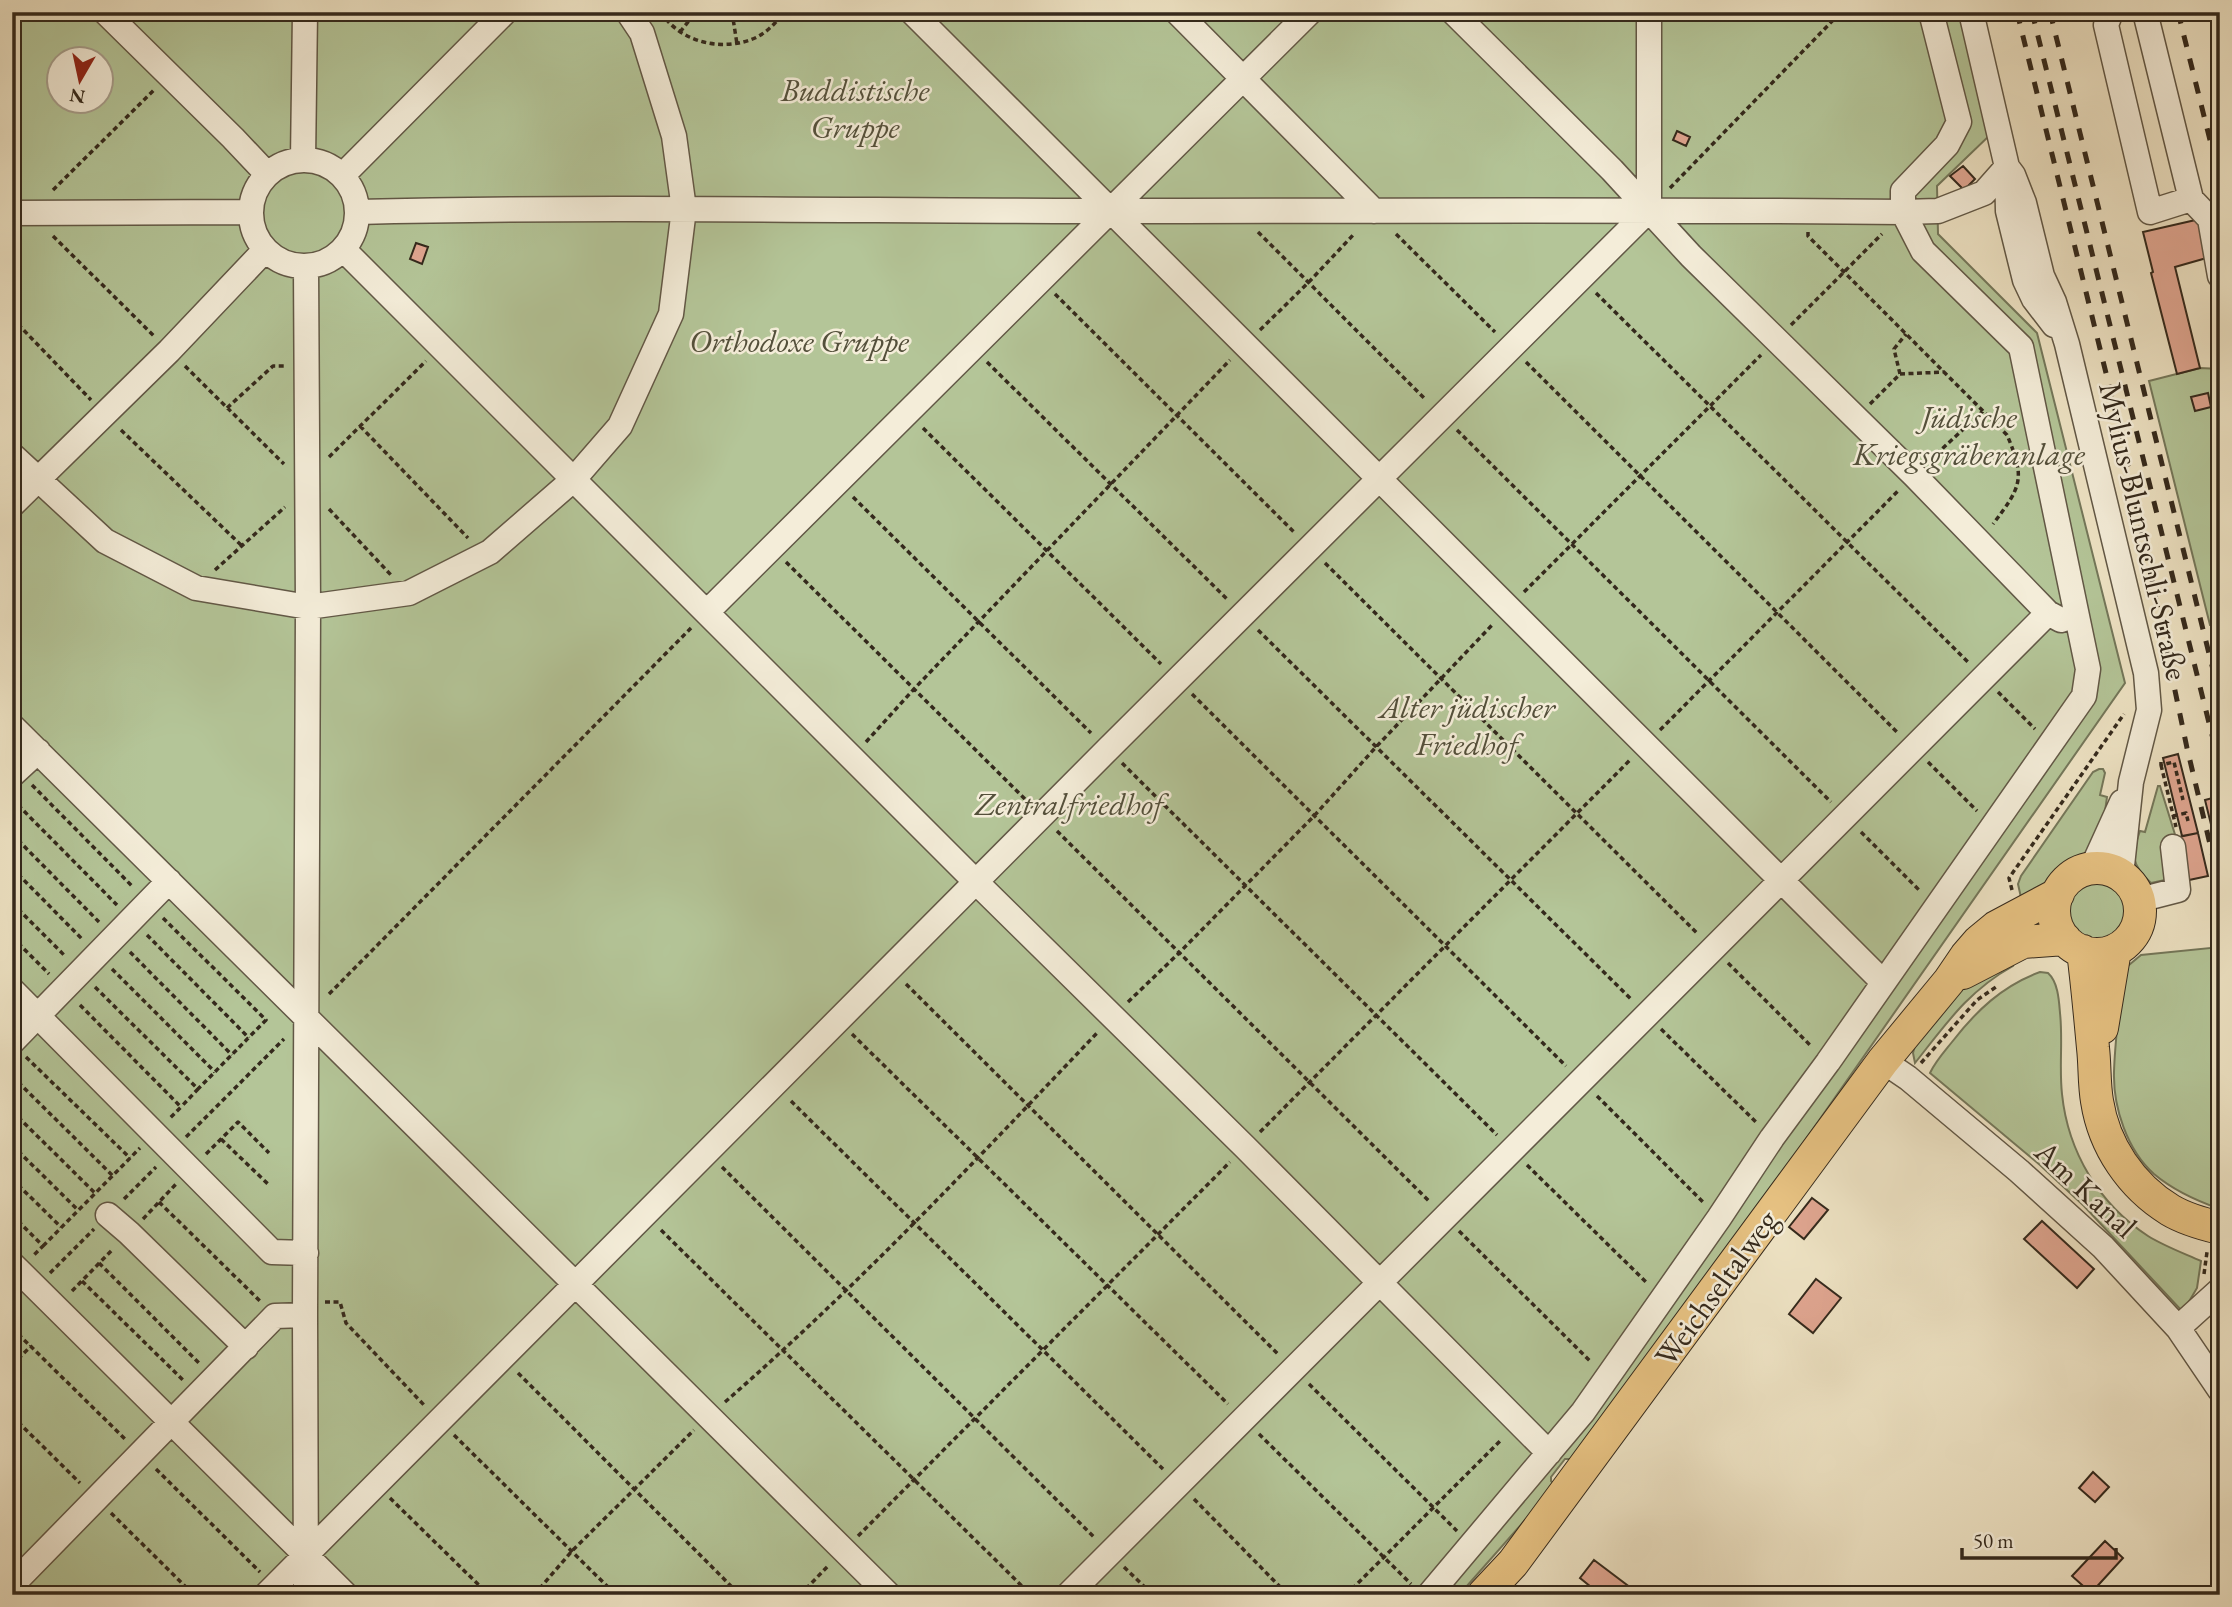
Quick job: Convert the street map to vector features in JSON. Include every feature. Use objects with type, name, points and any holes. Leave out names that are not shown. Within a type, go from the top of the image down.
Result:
[{"type":"main road","name":"Weichseltalweg","points":[[1483,1595],[1513,1563],[1895,1070],[1949,981],[1979,941],[1996,927],[2057,894],[2066,881],[2078,872],[2117,881]]},
{"type":"main road","points":[[2095,1071],[2115,950],[2133,935],[2138,924],[2117,881]]},
{"type":"main road","points":[[2057,894],[2055,918],[2058,929],[2074,945],[2095,1071],[2097,1101],[2103,1126],[2113,1149],[2129,1174],[2147,1193],[2170,1210],[2195,1221],[2213,1240]]},
{"type":"main road","name":"Weichseltalweg","points":[[1949,981],[2023,942],[2074,945],[2105,953],[2115,950]]},
{"type":"street","points":[[104,12],[267,174]]},
{"type":"street","points":[[303,160],[304,12]]},
{"type":"street","points":[[342,176],[505,12]]},
{"type":"street","points":[[12,455],[105,541],[195,588],[308,607],[409,593],[490,552],[574,479],[620,426],[671,314],[684,209],[674,136],[642,33],[628,12]]},
{"type":"street","points":[[912,12],[1884,982]]},
{"type":"street","points":[[1177,12],[1374,211]]},
{"type":"street","points":[[707,612],[1310,12]]},
{"type":"street","points":[[1453,12],[1612,170],[1691,256],[1914,475],[2048,613],[2081,631]]},
{"type":"street","points":[[266,1595],[1041,816],[1650,210],[1649,12]]},
{"type":"street","points":[[1420,1590],[1471,1545],[1549,1453],[1607,1378],[1772,1138],[2084,696],[2088,669],[2021,348],[1923,251],[1903,212],[1903,191],[1947,145],[1959,122],[1931,12]]},
{"type":"street","name":"Mylius-Bluntschli-Straße","points":[[1971,12],[2007,167],[2008,211],[2025,280],[2034,299],[2064,336],[2146,673],[2149,710],[2131,782],[2117,881]]},
{"type":"street","points":[[2112,12],[2106,25],[2150,212],[2191,199]]},
{"type":"street","points":[[2145,12],[2191,199],[2215,214],[2220,276]]},
{"type":"street","points":[[1612,170],[1649,155]]},
{"type":"street","points":[[303,160],[324,164],[342,176],[354,193],[358,212],[354,232],[343,249],[326,261],[306,267],[284,262],[265,250],[252,226],[250,212],[252,198],[267,174],[277,166],[303,160]]},
{"type":"street","points":[[358,212],[684,209],[1903,212],[1938,211],[1984,193],[2007,167]]},
{"type":"street","points":[[21,213],[250,212]]},
{"type":"street","points":[[343,249],[1549,1453]]},
{"type":"street","points":[[12,505],[169,351],[265,250]]},
{"type":"street","points":[[306,267],[306,1595]]},
{"type":"street","points":[[1068,1595],[2048,613]]},
{"type":"street","points":[[12,726],[889,1595]]},
{"type":"street","points":[[15,772],[38,751]]},
{"type":"street","points":[[2117,881],[2178,890],[2173,847]]},
{"type":"street","points":[[17,1047],[37,1016],[169,881]]},
{"type":"street","points":[[12,990],[272,1252],[306,1253]]},
{"type":"street","name":"Am Kanal","points":[[1895,1070],[2019,1171],[2103,1247],[2178,1328],[2220,1390]]},
{"type":"street","points":[[108,1215],[246,1347]]},
{"type":"street","points":[[22,1274],[346,1595]]},
{"type":"street","points":[[2178,1328],[2220,1290]]},
{"type":"street","points":[[12,1585],[275,1317],[305,1308]]},
{"type":"path","points":[[661,12],[680,32],[697,41],[717,45],[737,44],[757,37],[774,25],[785,12]]},
{"type":"path","points":[[680,32],[696,12]]},
{"type":"path","points":[[732,12],[737,44]]},
{"type":"path","points":[[1650,210],[1841,12]]},
{"type":"path","points":[[168,76],[21,213],[308,483],[409,593]]},
{"type":"path","points":[[1237,211],[1937,907]]},
{"type":"path","points":[[852,757],[914,689],[1176,415],[1308,283],[1374,211],[1993,827]]},
{"type":"path","points":[[1808,211],[1808,236],[2007,435],[2017,458],[2019,473],[2016,491],[1979,542]]},
{"type":"path","points":[[534,1595],[572,1551],[634,1489],[709,1416],[846,1291],[979,1158],[1113,1017],[1314,816],[1507,608],[1903,212]]},
{"type":"path","points":[[1580,277],[2051,745]]},
{"type":"path","points":[[1041,280],[1828,1062]]},
{"type":"path","points":[[12,318],[105,414],[241,545]]},
{"type":"path","points":[[1900,374],[1894,349],[1907,334]]},
{"type":"path","points":[[195,588],[308,483],[360,426],[441,346]]},
{"type":"path","points":[[973,348],[1772,1138]]},
{"type":"path","points":[[227,408],[273,366],[307,367]]},
{"type":"path","points":[[1856,418],[1900,374],[1945,372]]},
{"type":"path","points":[[800,1595],[1777,612],[1914,475],[1983,411]]},
{"type":"path","points":[[907,413],[1719,1218]]},
{"type":"path","points":[[360,426],[484,554]]},
{"type":"path","points":[[838,482],[1662,1299]]},
{"type":"path","points":[[772,548],[1607,1378]]},
{"type":"path","points":[[12,1311],[22,1274],[61,1227],[130,1158],[163,1143],[306,1017],[707,612]]},
{"type":"path","points":[[2017,915],[2010,878],[2123,716]]},
{"type":"path","points":[[2161,765],[2179,841],[2173,847]]},
{"type":"path","points":[[15,772],[267,1020],[181,1107],[163,1143],[108,1215],[22,1274]]},
{"type":"path","points":[[2176,772],[2183,800]]},
{"type":"path","points":[[2173,816],[2186,813],[2188,821]]},
{"type":"path","points":[[12,903],[72,981],[181,1107]]},
{"type":"path","points":[[12,937],[72,981],[198,1089]]},
{"type":"path","points":[[890,968],[1471,1545]]},
{"type":"path","points":[[1895,1070],[1977,1000],[1999,985]]},
{"type":"path","points":[[838,1020],[1384,1558],[1420,1590]]},
{"type":"path","points":[[17,1047],[130,1158]]},
{"type":"path","points":[[12,1076],[113,1176]]},
{"type":"path","points":[[774,1084],[1288,1595]]},
{"type":"path","points":[[12,1111],[95,1193]]},
{"type":"path","points":[[56,1308],[238,1122],[269,1153]]},
{"type":"path","points":[[222,1139],[268,1185]]},
{"type":"path","points":[[12,1145],[78,1210]]},
{"type":"path","points":[[707,1152],[1153,1595]]},
{"type":"path","points":[[12,1179],[61,1227]]},
{"type":"path","points":[[159,1202],[275,1317]]},
{"type":"path","points":[[644,1214],[1031,1595]]},
{"type":"path","points":[[12,1215],[43,1246]]},
{"type":"path","points":[[2206,1262],[2213,1240]]},
{"type":"path","points":[[99,1263],[207,1387]]},
{"type":"path","points":[[82,1281],[207,1387]]},
{"type":"path","points":[[305,1308],[340,1302],[346,1323],[439,1420],[616,1595]]},
{"type":"path","points":[[12,1365],[31,1346]]},
{"type":"path","points":[[502,1357],[740,1595]]},
{"type":"path","points":[[1346,1595],[1519,1423]]},
{"type":"path","points":[[376,1484],[489,1595]]},
{"type":"green space","name":"Zentralfriedhof","points":[[12,12],[1959,12],[1990,135],[1937,186],[1938,234],[2037,333],[2125,683],[1629,1392],[1574,1463],[1565,1459],[1551,1477],[1551,1481],[1556,1485],[1459,1595],[12,1595]]},
{"type":"green space","points":[[2200,368],[2220,369],[2220,527],[2216,559],[2216,625],[2210,625],[2149,381]]},
{"type":"green space","points":[[2103,769],[2105,773],[2100,795],[2107,797],[2104,819],[2089,853],[2063,868],[2045,887],[2022,902],[2018,884],[2021,876],[2093,772]]},
{"type":"green space","points":[[2158,786],[2177,841],[2165,880],[2151,883],[2136,865],[2134,853],[2140,831],[2145,832]]},
{"type":"green space","points":[[2092,877],[2106,877],[2118,882],[2127,891],[2132,910],[2130,923],[2123,934],[2106,943],[2092,943],[2080,938],[2071,929],[2066,917],[2066,903],[2071,891],[2080,882]]},
{"type":"green space","points":[[2220,947],[2220,1209],[2177,1190],[2144,1164],[2129,1140],[2119,1113],[2114,1072],[2123,970],[2141,955]]},
{"type":"green space","points":[[2015,961],[2013,966],[1970,997],[1915,1063],[1913,1053],[1916,1042],[1971,979]]},
{"type":"green space","points":[[2040,972],[2048,973],[2057,992],[2061,1023],[2062,1094],[2065,1115],[2079,1156],[2101,1192],[2130,1223],[2154,1240],[2201,1261],[2197,1288],[2184,1310],[2181,1310],[2084,1206],[2040,1165],[1930,1073],[1943,1053],[1980,1010],[2014,984]]},
{"type":"building","points":[[1677,131],[1690,137],[1686,146],[1673,140]]},
{"type":"building","points":[[1963,166],[1975,179],[1964,190],[1950,176]]},
{"type":"building","points":[[2200,219],[2210,257],[2175,267],[2200,368],[2177,374],[2143,232]]},
{"type":"building","points":[[416,243],[428,247],[422,264],[410,259]]},
{"type":"building","points":[[2208,393],[2211,407],[2195,411],[2191,397]]},
{"type":"building","points":[[2178,754],[2198,833],[2182,836],[2163,758]]},
{"type":"building","points":[[2220,796],[2220,861],[2205,800]]},
{"type":"building","points":[[2198,833],[2208,876],[2189,880],[2179,837]]},
{"type":"building","points":[[1812,1198],[1828,1210],[1804,1239],[1789,1227]]},
{"type":"building","points":[[2042,1221],[2094,1269],[2077,1288],[2024,1239]]},
{"type":"building","points":[[1816,1279],[1841,1298],[1813,1333],[1789,1314]]},
{"type":"building","points":[[2093,1472],[2109,1487],[2095,1502],[2079,1488]]},
{"type":"building","points":[[2105,1541],[2123,1558],[2091,1593],[2072,1576]]},
{"type":"building","points":[[1594,1560],[1631,1588],[1626,1595],[1601,1595],[1580,1578]]},
{"type":"railway","points":[[2017,12],[2123,442],[2187,748],[2220,886]]},
{"type":"railway","points":[[2032,12],[2220,767]]},
{"type":"railway","points":[[2050,12],[2220,698]]},
{"type":"railway","points":[[2178,12],[2220,180]]},
{"type":"park label","name":"Buddistische Gruppe","points":[[855,108]]},
{"type":"park label","name":"Orthodoxe Gruppe","points":[[799,341]]},
{"type":"park label","name":"Jüdische Kriegsgräberanlage","points":[[1969,436]]},
{"type":"park label","name":"Alter jüdischer Friedhof","points":[[1467,726]]}]
